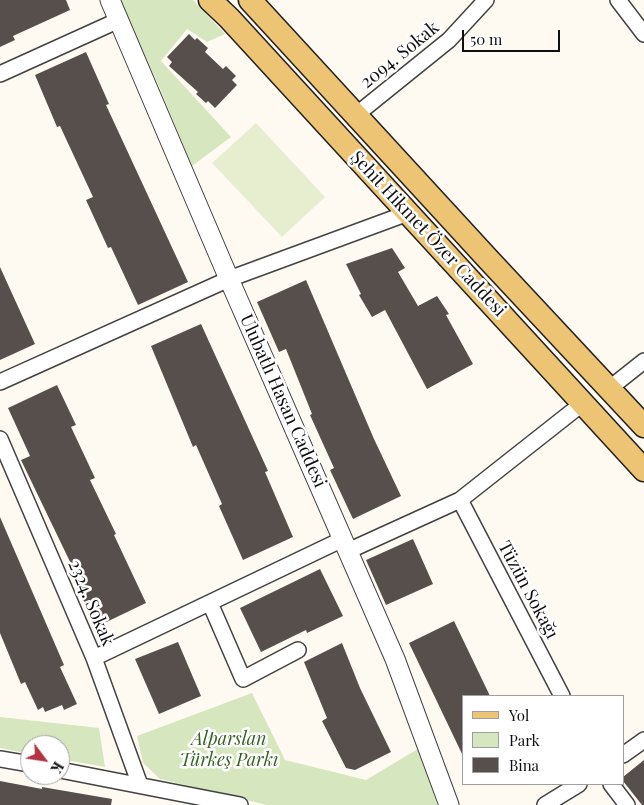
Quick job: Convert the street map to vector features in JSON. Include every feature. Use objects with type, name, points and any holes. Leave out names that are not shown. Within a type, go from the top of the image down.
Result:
[{"type":"main road","name":"Şehit Hikmet Özer Caddesi","points":[[210,0],[229,18],[644,470]]},
{"type":"main road","name":"Şehit Hikmet Özer Caddesi","points":[[250,0],[644,426]]},
{"type":"street","name":"Ulubatlı Hasan Caddesi","points":[[110,0],[395,659],[449,805]]},
{"type":"street","name":"2094. Sokak","points":[[356,115],[450,40],[486,0]]},
{"type":"street","points":[[618,0],[644,34]]},
{"type":"street","points":[[0,74],[119,20]]},
{"type":"street","points":[[0,382],[230,279],[408,213]]},
{"type":"street","points":[[610,388],[644,361]]},
{"type":"street","points":[[94,658],[210,603],[346,545],[460,500],[582,403]]},
{"type":"street","name":"2324. Sokak","points":[[0,439],[94,658],[140,786]]},
{"type":"street","name":"Tüzün Sokağı","points":[[460,500],[561,695]]},
{"type":"street","points":[[210,603],[243,678],[298,650]]},
{"type":"street","points":[[624,754],[644,740]]},
{"type":"street","points":[[0,759],[20,762]]},
{"type":"street","points":[[70,772],[240,805]]},
{"type":"street","points":[[545,805],[577,785]]},
{"type":"street","points":[[612,785],[627,805]]},
{"type":"green space","points":[[119,0],[193,0],[225,34],[207,42],[187,29],[161,61],[231,137],[192,166],[158,84]]},
{"type":"green space","points":[[256,123],[325,197],[282,237],[212,163]]},
{"type":"green space","name":"Alparslan Türkeş Parkı","points":[[252,693],[285,760],[366,780],[421,747],[437,805],[267,805],[160,779],[143,763],[137,736]]},
{"type":"green space","points":[[0,717],[99,728],[105,767],[70,761],[70,735],[20,735],[20,752],[0,748]]},
{"type":"building","points":[[0,0],[66,0],[70,10],[13,36],[15,40],[0,47]]},
{"type":"building","points":[[189,34],[195,40],[197,38],[208,48],[205,52],[223,69],[226,66],[236,76],[232,80],[237,85],[215,108],[196,94],[198,92],[169,66],[172,62],[167,57]]},
{"type":"building","points":[[86,52],[109,104],[106,105],[188,282],[138,305],[111,247],[108,248],[86,200],[93,197],[60,126],[57,127],[35,75]]},
{"type":"building","points":[[392,248],[405,268],[398,272],[418,306],[437,296],[449,314],[446,315],[473,364],[427,389],[385,310],[372,317],[359,295],[361,294],[346,264]]},
{"type":"building","points":[[0,267],[35,344],[0,360]]},
{"type":"building","points":[[306,280],[374,439],[401,496],[353,519],[330,470],[334,468],[310,415],[312,414],[286,349],[279,352],[257,302]]},
{"type":"building","points":[[201,324],[268,471],[265,472],[293,537],[243,560],[219,506],[222,504],[196,445],[193,447],[151,346]]},
{"type":"building","points":[[57,385],[76,425],[71,427],[95,478],[90,480],[146,603],[96,627],[81,595],[83,594],[71,569],[73,568],[21,460],[30,456],[8,408]]},
{"type":"building","points":[[0,517],[64,665],[60,667],[77,704],[64,710],[62,705],[45,712],[43,707],[38,710],[25,682],[21,684],[0,633]]},
{"type":"building","points":[[413,539],[433,584],[386,605],[366,560]]},
{"type":"building","points":[[320,569],[343,616],[307,633],[306,630],[261,652],[240,608]]},
{"type":"building","points":[[454,621],[490,695],[462,695],[462,754],[409,643]]},
{"type":"building","points":[[178,642],[201,696],[159,714],[135,659]]},
{"type":"building","points":[[342,643],[360,688],[391,752],[355,770],[346,768],[322,721],[327,718],[304,662]]},
{"type":"building","points":[[644,760],[644,805],[642,805],[624,782],[624,776]]},
{"type":"building","points":[[0,781],[112,799],[111,805],[0,805]]}]
